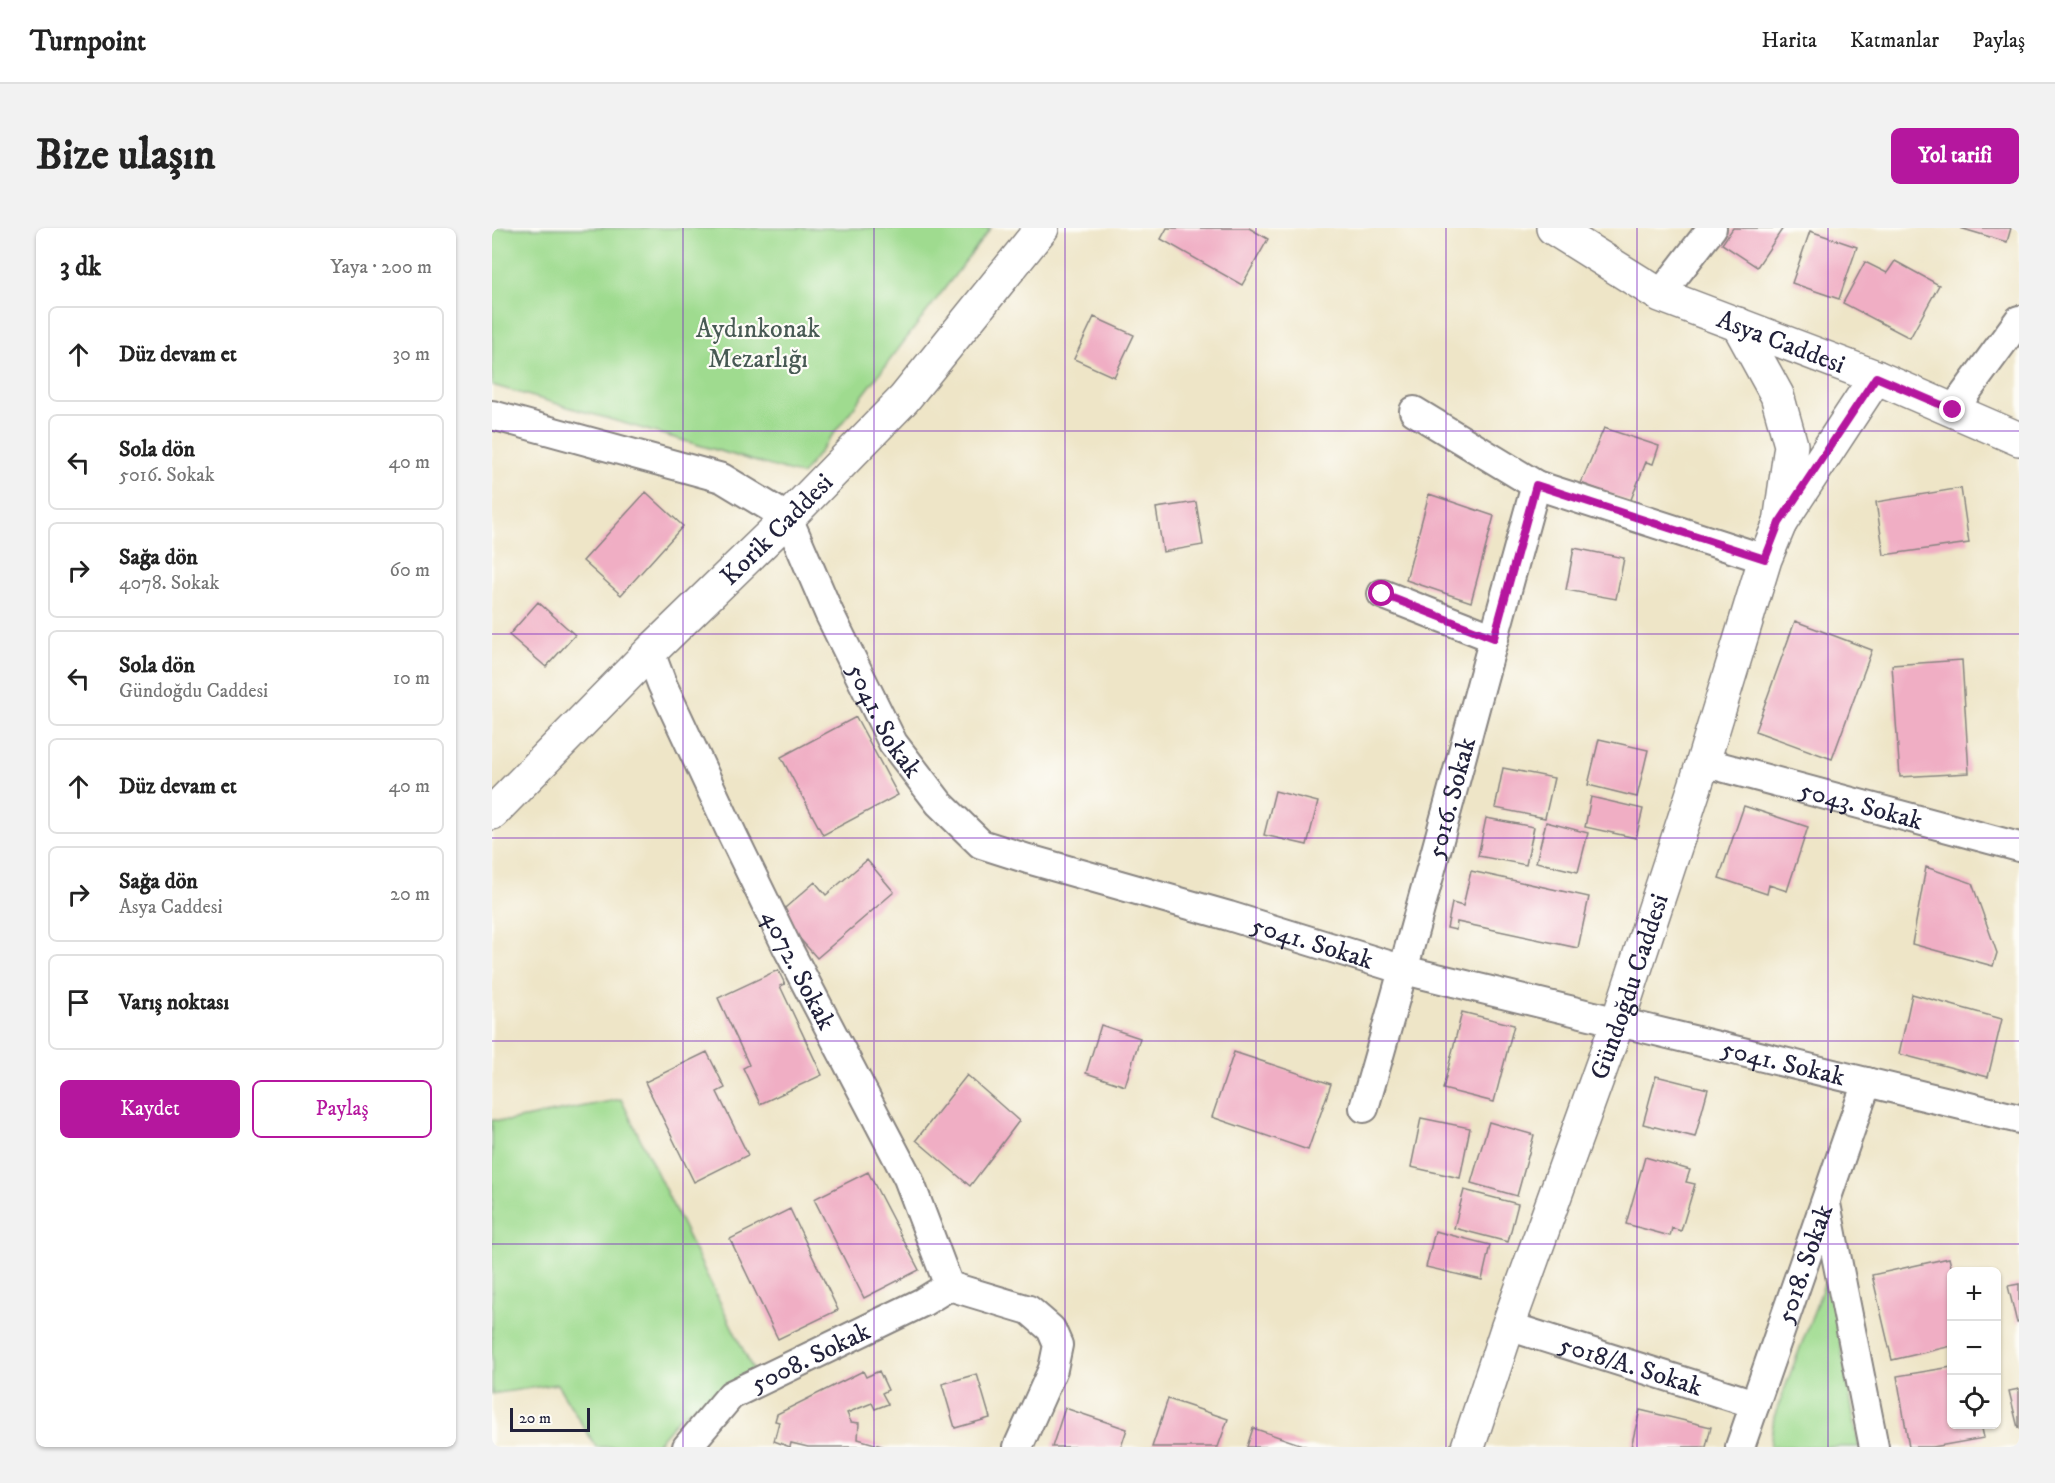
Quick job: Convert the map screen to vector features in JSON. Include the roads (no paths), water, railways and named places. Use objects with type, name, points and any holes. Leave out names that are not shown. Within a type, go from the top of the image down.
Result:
[{"type":"street","name":"Korik Caddesi","points":[[492,813],[904,399],[1042,228]]},
{"type":"street","name":"Asya Caddesi","points":[[1553,228],[1659,295],[1876,377],[2019,439]]},
{"type":"street","points":[[1659,295],[1712,228]]},
{"type":"street","points":[[1953,410],[2019,320]]},
{"type":"street","points":[[1738,324],[1777,395],[1791,445],[1779,523]]},
{"type":"street","points":[[1779,523],[1876,377]]},
{"type":"street","points":[[1414,411],[1536,485],[1765,559]]},
{"type":"street","points":[[492,415],[722,478],[788,518]]},
{"type":"street","name":"5016. Sokak","points":[[1364,1108],[1404,970],[1536,485]]},
{"type":"street","name":"5041. Sokak","points":[[788,518],[829,613],[892,743],[939,803],[981,844],[1317,942],[1404,970],[2019,1119]]},
{"type":"street","name":"Gündoğdu Caddesi","points":[[1468,1447],[1508,1326],[1618,1021],[1703,762],[1765,559],[1779,523]]},
{"type":"street","points":[[1382,594],[1494,638]]},
{"type":"street","name":"4072. Sokak","points":[[650,652],[662,684],[788,949],[908,1178],[949,1286]]},
{"type":"street","name":"5043. Sokak","points":[[1703,762],[2019,847]]},
{"type":"street","name":"5018. Sokak","points":[[1740,1447],[1867,1082]]},
{"type":"street","points":[[1825,1202],[1874,1447]]},
{"type":"street","points":[[949,1286],[1029,1310],[1051,1329],[1058,1345],[1053,1370],[1018,1447]]},
{"type":"street","name":"5008. Sokak","points":[[687,1447],[731,1395],[922,1302],[949,1286]]},
{"type":"street","name":"5018/A. Sokak","points":[[1508,1326],[1755,1404]]},
{"type":"park label","name":"Aydınkonak Mezarlığı","points":[[758,343]]}]
